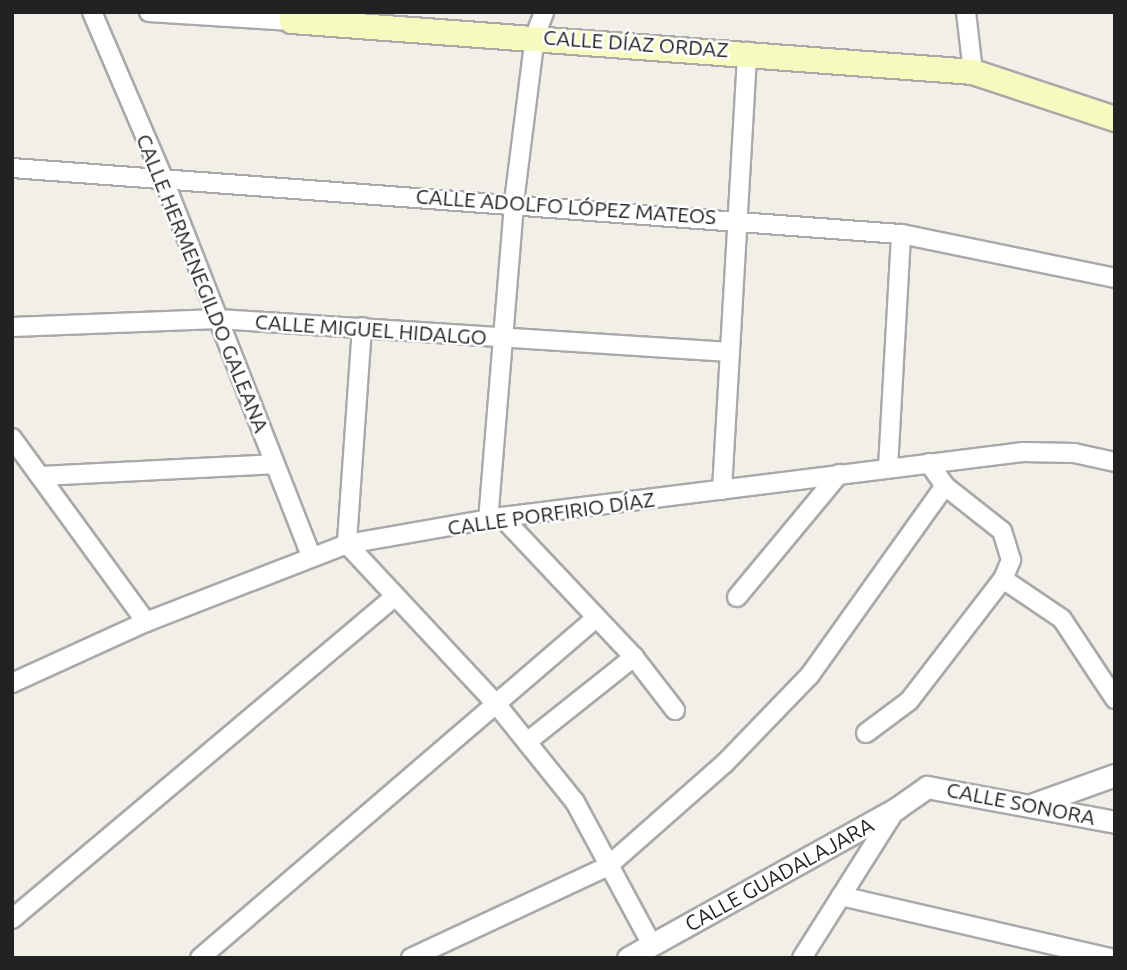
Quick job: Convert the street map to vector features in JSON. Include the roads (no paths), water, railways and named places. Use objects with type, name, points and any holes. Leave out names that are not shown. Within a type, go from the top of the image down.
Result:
[{"type":"main road","name":"CALLE DÍAZ ORDAZ","points":[[292,17],[973,72],[1115,119]]},
{"type":"street","name":"CALLE HERMENEGILDO GALEANA","points":[[92,12],[163,178],[311,555]]},
{"type":"street","name":"CALLE DÍAZ ORDAZ","points":[[149,12],[292,17]]},
{"type":"street","points":[[544,12],[535,36],[514,202],[501,339],[495,519],[634,657],[675,710]]},
{"type":"street","points":[[966,12],[973,72]]},
{"type":"street","points":[[722,490],[747,52]]},
{"type":"street","name":"CALLE ADOLFO LÓPEZ MATEOS","points":[[12,168],[514,202],[901,234],[1115,278]]},
{"type":"street","points":[[888,468],[901,234]]},
{"type":"street","name":"CALLE MIGUEL HIDALGO","points":[[12,327],[218,319],[730,352]]},
{"type":"street","points":[[362,327],[347,544],[393,598],[497,705],[575,802],[652,945]]},
{"type":"street","points":[[12,438],[146,622]]},
{"type":"street","name":"CALLE PORFIRIO DÍAZ","points":[[16,675],[311,555],[347,544],[495,519],[1023,452],[1074,453],[1115,462]]},
{"type":"street","points":[[866,733],[909,701],[1003,579],[1011,560],[1002,531],[945,486],[929,463]]},
{"type":"street","points":[[40,476],[274,464]]},
{"type":"street","points":[[737,597],[839,474]]},
{"type":"street","points":[[411,958],[608,866],[725,763],[810,675],[945,486]]},
{"type":"street","points":[[1003,579],[1062,619],[1115,699]]},
{"type":"street","points":[[12,919],[393,598]]},
{"type":"street","points":[[200,958],[596,618]]},
{"type":"street","points":[[527,742],[634,657]]},
{"type":"street","points":[[1032,805],[1115,775]]},
{"type":"street","name":"CALLE SONORA","points":[[927,787],[1115,822]]},
{"type":"street","name":"CALLE GUADALAJARA","points":[[629,957],[897,808],[927,787]]},
{"type":"street","points":[[802,958],[897,808]]},
{"type":"street","points":[[841,896],[1109,958]]}]
